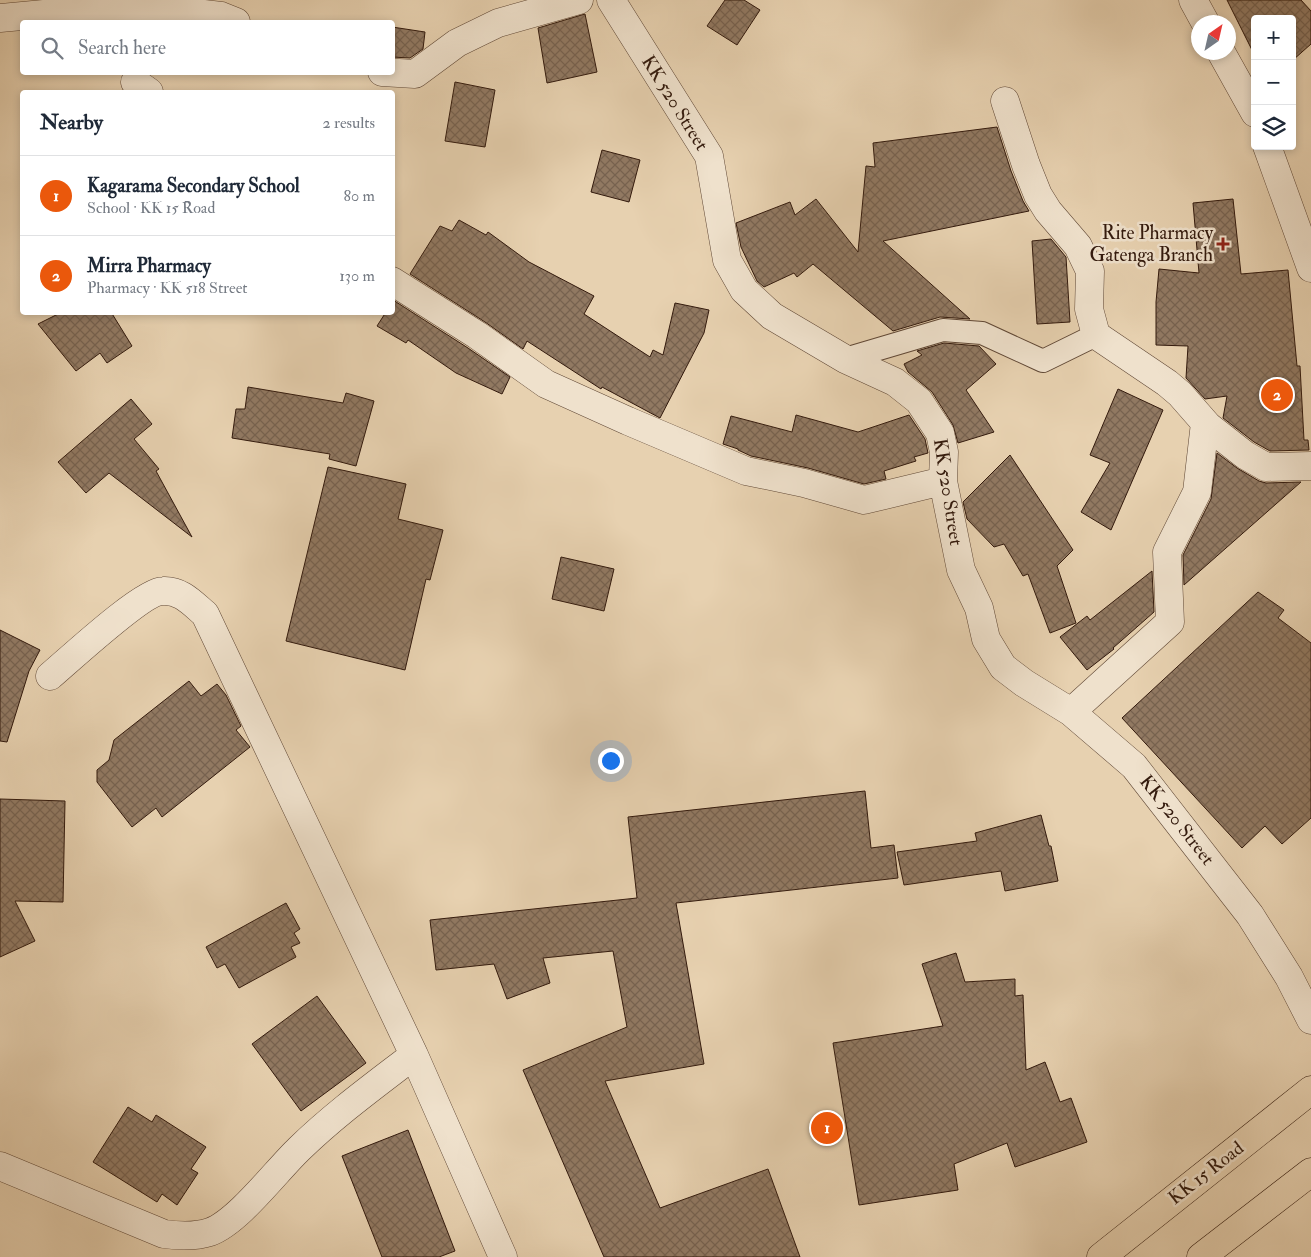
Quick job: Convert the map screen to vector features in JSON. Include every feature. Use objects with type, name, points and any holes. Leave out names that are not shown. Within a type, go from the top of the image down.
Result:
[{"type":"highway","name":"KK 15 Road","points":[[1101,1257],[1311,1090]]},
{"type":"highway","points":[[1201,1257],[1311,1172]]},
{"type":"street","points":[[395,73],[415,74],[457,43],[498,23],[579,0]]},
{"type":"street","name":"KK 520 Street","points":[[611,0],[709,156],[727,260],[744,290],[772,316],[845,359],[895,382],[919,402],[940,433],[944,452],[944,481],[962,570],[979,608],[986,639],[1003,668],[1071,712],[1134,766],[1250,914],[1289,977],[1311,1020]]},
{"type":"street","points":[[1193,0],[1201,15]]},
{"type":"street","points":[[0,18],[54,13],[188,12],[221,16],[231,20]]},
{"type":"street","points":[[1226,60],[1251,106]]},
{"type":"street","points":[[1006,101],[1026,165],[1038,194],[1048,210],[1078,246],[1090,271],[1089,309],[1096,335],[1167,382],[1205,423],[1245,455],[1266,467],[1311,466]]},
{"type":"street","points":[[1268,150],[1311,268]]},
{"type":"street","points":[[395,284],[478,335],[546,384],[746,471],[804,483],[864,500],[944,481]]},
{"type":"street","points":[[1071,712],[1170,622],[1167,552],[1197,492],[1205,423]]},
{"type":"street","points":[[50,676],[138,601],[160,590],[184,596],[205,614],[414,1055],[503,1257]]},
{"type":"street","points":[[0,1166],[164,1234],[185,1236],[210,1232],[230,1220],[298,1150],[338,1113],[414,1055]]},
{"type":"lane","points":[[845,359],[943,330],[982,334],[1042,361],[1096,335]]},
{"type":"building","points":[[725,0],[744,0],[760,10],[737,45],[707,26]]},
{"type":"building","points":[[1227,0],[1301,0],[1311,11],[1311,44],[1296,57],[1296,15],[1251,15],[1251,48]]},
{"type":"building","points":[[585,14],[597,72],[547,83],[538,28]]},
{"type":"building","points":[[395,27],[425,32],[423,49],[410,58],[395,57]]},
{"type":"building","points":[[455,82],[495,90],[485,147],[445,141]]},
{"type":"building","points":[[997,127],[1011,171],[1029,211],[883,241],[970,319],[940,317],[893,331],[813,264],[797,277],[794,273],[764,287],[757,281],[741,247],[736,223],[790,202],[795,215],[816,199],[858,252],[866,166],[875,167],[873,143]]},
{"type":"building","points":[[602,150],[640,160],[629,202],[591,192]]},
{"type":"building","points":[[1233,199],[1241,274],[1288,270],[1297,366],[1300,366],[1304,440],[1308,440],[1309,450],[1270,451],[1254,442],[1223,418],[1227,396],[1205,399],[1186,378],[1188,346],[1156,345],[1156,302],[1159,269],[1199,273],[1193,203]]},
{"type":"building","points":[[459,220],[486,235],[488,232],[529,262],[594,296],[584,314],[650,357],[653,350],[663,355],[675,303],[709,310],[704,333],[660,418],[602,387],[601,389],[527,341],[523,349],[410,274],[440,226],[452,231]]},
{"type":"building","points":[[1051,239],[1066,257],[1070,322],[1037,324],[1032,241]]},
{"type":"building","points":[[395,301],[510,377],[502,394],[456,373],[408,340],[406,343],[377,326],[384,315],[395,315]]},
{"type":"building","points":[[56,315],[113,315],[132,346],[107,363],[100,353],[76,371],[38,324]]},
{"type":"building","points":[[944,343],[979,346],[996,364],[966,390],[994,432],[958,443],[953,425],[932,392],[908,372],[904,364],[922,355],[917,351]]},
{"type":"building","points":[[248,387],[343,403],[346,393],[374,401],[356,466],[329,459],[330,454],[232,438],[236,409],[245,409]]},
{"type":"building","points":[[1118,389],[1163,410],[1111,530],[1081,512],[1110,463],[1090,455]]},
{"type":"building","points":[[131,399],[152,424],[134,439],[159,469],[156,471],[192,537],[109,473],[86,493],[58,462]]},
{"type":"building","points":[[796,415],[858,432],[909,415],[925,439],[928,453],[914,457],[916,461],[884,471],[886,479],[864,484],[808,468],[751,456],[723,444],[731,416],[792,432]]},
{"type":"building","points":[[1217,453],[1259,481],[1266,483],[1301,482],[1184,585],[1183,555],[1211,499]]},
{"type":"building","points":[[1010,455],[1073,550],[1057,566],[1076,623],[1050,633],[1028,574],[1023,576],[1004,544],[994,547],[967,519],[963,502]]},
{"type":"building","points":[[328,467],[406,484],[398,519],[443,530],[430,580],[426,579],[405,670],[286,641]]},
{"type":"building","points":[[561,557],[614,569],[604,611],[552,599]]},
{"type":"building","points":[[1152,571],[1154,612],[1114,649],[1087,670],[1060,637],[1087,616],[1090,620]]},
{"type":"building","points":[[1258,592],[1284,610],[1278,618],[1311,643],[1311,818],[1282,844],[1265,826],[1242,848],[1122,718]]},
{"type":"building","points":[[0,630],[40,650],[29,671],[7,742],[0,741]]},
{"type":"building","points":[[189,681],[201,696],[217,684],[226,695],[241,726],[236,730],[250,747],[162,817],[156,808],[132,827],[97,782],[97,770],[109,760],[114,740]]},
{"type":"building","points":[[865,791],[871,848],[894,845],[898,878],[676,903],[704,1064],[605,1081],[660,1208],[768,1169],[800,1257],[604,1257],[523,1070],[627,1027],[613,951],[543,958],[550,983],[507,999],[494,964],[436,970],[430,920],[637,898],[628,817]]},
{"type":"building","points":[[0,799],[65,801],[63,902],[15,901],[35,941],[0,957]]},
{"type":"building","points":[[1041,815],[1049,846],[1051,846],[1058,881],[1005,891],[1001,871],[904,885],[897,852],[977,841],[975,833]]},
{"type":"building","points":[[286,903],[300,929],[294,933],[300,943],[291,947],[296,957],[239,988],[225,964],[217,968],[206,947]]},
{"type":"building","points":[[956,953],[965,982],[1015,979],[1015,996],[1023,995],[1026,1070],[1045,1062],[1060,1102],[1071,1098],[1087,1142],[1015,1167],[1007,1143],[954,1164],[958,1190],[859,1205],[833,1043],[943,1026],[922,964]]},
{"type":"building","points":[[317,996],[366,1063],[301,1111],[252,1044]]},
{"type":"building","points":[[128,1107],[152,1122],[156,1115],[206,1147],[191,1169],[198,1173],[177,1205],[162,1194],[157,1202],[93,1162]]},
{"type":"building","points":[[408,1130],[455,1251],[439,1257],[382,1257],[342,1156]]},
{"type":"place","name":"Rite Pharmacy Gatenga Branch","points":[[1223,244]]},
{"type":"place","name":"Mirra Pharmacy","points":[[1277,395]]},
{"type":"place","name":"Kagarama Secondary School","points":[[827,1128]]}]
